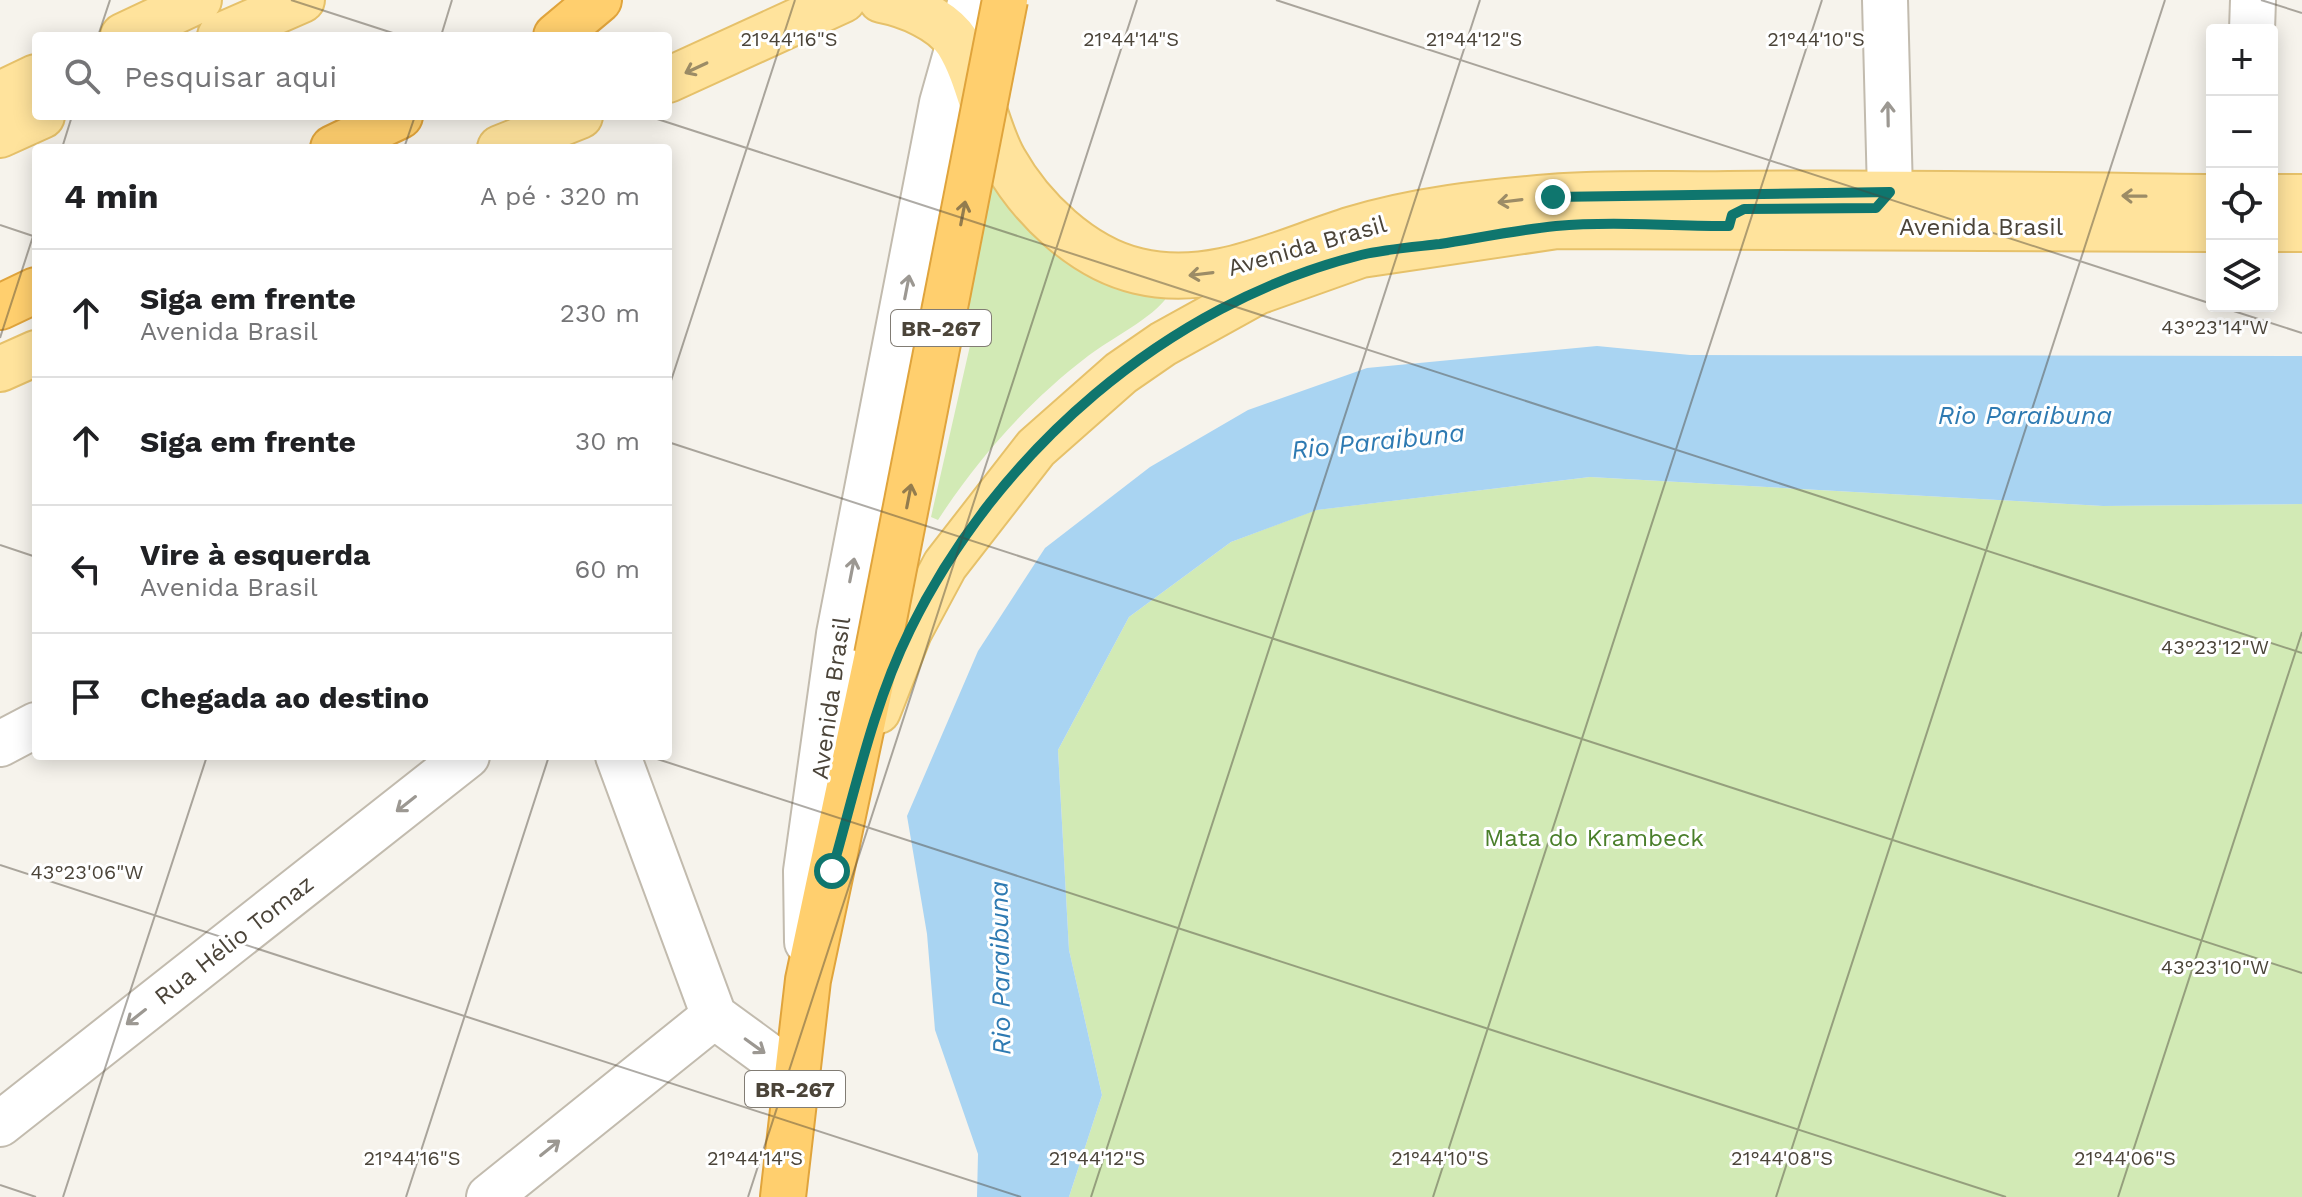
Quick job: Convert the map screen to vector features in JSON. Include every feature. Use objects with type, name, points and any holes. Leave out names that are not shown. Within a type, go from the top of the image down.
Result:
[{"type":"highway","points":[[561,32],[599,0]]},
{"type":"highway","name":"Avenida Brasil","points":[[783,1197],[808,980],[877,655],[1005,0]]},
{"type":"highway","points":[[341,144],[392,120]]},
{"type":"highway","points":[[0,307],[32,292]]},
{"type":"main road","points":[[131,32],[199,0]]},
{"type":"main road","points":[[229,32],[302,0]]},
{"type":"main road","points":[[672,78],[843,0]]},
{"type":"main road","name":"Avenida Brasil","points":[[881,0],[919,12],[941,25],[957,42],[1004,159],[1043,214],[1090,251],[1136,271],[1191,277],[1236,269],[1355,229],[1444,209],[1553,197],[1890,192],[2206,197]]},
{"type":"main road","points":[[0,94],[32,79]]},
{"type":"main road","points":[[0,135],[33,120]]},
{"type":"main road","points":[[510,144],[570,120]]},
{"type":"main road","points":[[1729,226],[1732,215],[1744,209],[1876,208],[1890,192]]},
{"type":"main road","points":[[2278,197],[2302,197]]},
{"type":"main road","name":"Avenida Brasil","points":[[832,871],[879,706],[909,632],[945,565],[1036,448],[1121,373],[1163,344],[1257,292],[1361,255],[1557,226],[2206,229]]},
{"type":"main road","points":[[2278,229],[2302,229]]},
{"type":"main road","points":[[0,369],[32,355]]},
{"type":"street","name":"Avenida Brasil","points":[[808,980],[806,871],[839,634],[957,42],[971,0]]},
{"type":"street","points":[[1885,0],[1890,192]]},
{"type":"street","points":[[2252,24],[2253,0]]},
{"type":"street","points":[[0,744],[32,727]]},
{"type":"street","name":"Rua Hélio Tomaz","points":[[0,1124],[462,760]]},
{"type":"street","points":[[619,760],[714,1016],[796,1076]]},
{"type":"street","points":[[489,1197],[714,1016]]},
{"type":"green space","points":[[958,124],[1167,297],[1142,320],[1066,373],[1025,411],[987,453],[938,520],[931,517],[977,315],[925,305]]},
{"type":"green space","name":"Mata do Krambeck","points":[[1590,477],[2103,506],[2302,504],[2302,1197],[1069,1197],[1102,1095],[1069,950],[1058,750],[1129,617],[1231,542],[1316,510]]},
{"type":"water","name":"Rio Paraibuna","points":[[1597,346],[1690,355],[2302,356],[2302,504],[2103,506],[1590,477],[1317,510],[1231,542],[1129,617],[1058,750],[1069,950],[1102,1095],[1069,1197],[977,1197],[978,1154],[935,1030],[927,934],[907,816],[978,651],[1045,548],[1150,467],[1248,410],[1367,368]]},
{"type":"route","points":[[832,871],[879,706],[909,632],[945,565],[1036,448],[1121,373],[1163,344],[1257,292],[1361,255],[1557,226],[1729,226],[1732,215],[1744,209],[1876,208],[1890,192],[1553,197]]}]
